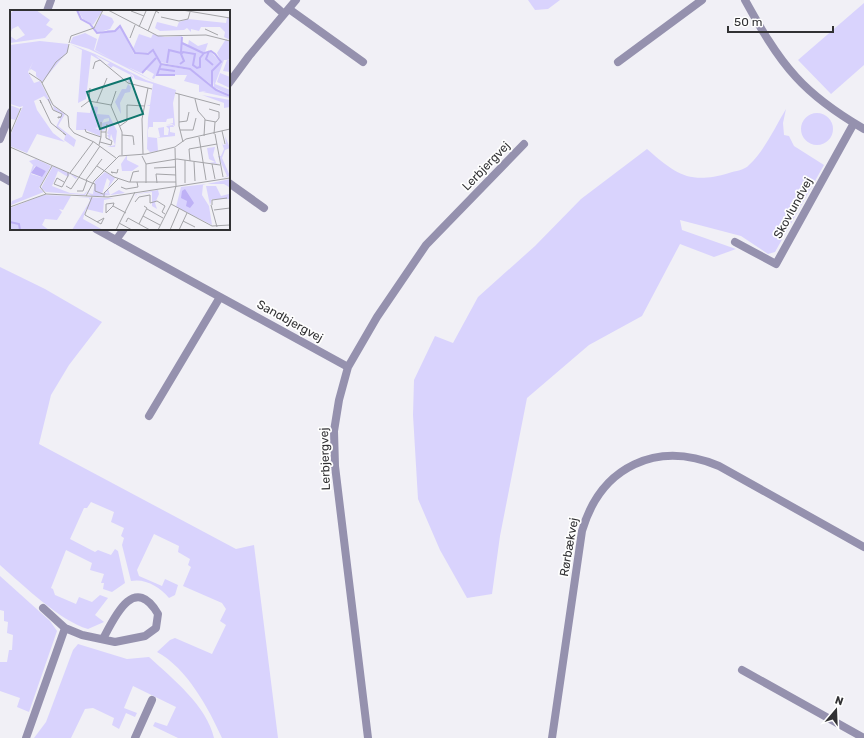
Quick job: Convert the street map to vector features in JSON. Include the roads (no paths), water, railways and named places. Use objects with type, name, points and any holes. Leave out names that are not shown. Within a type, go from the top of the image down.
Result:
[{"type":"street","points":[[47,10],[51,0]]},
{"type":"street","points":[[268,0],[363,62]]},
{"type":"street","points":[[230,82],[296,0]]},
{"type":"street","points":[[618,62],[702,0]]},
{"type":"street","points":[[745,0],[768,41],[796,77],[813,93],[864,129]]},
{"type":"street","points":[[0,139],[10,114]]},
{"type":"street","name":"Skovlundvej","points":[[735,242],[776,264],[854,123]]},
{"type":"street","name":"Lerbjergvej","points":[[368,738],[334,466],[334,431],[339,400],[348,367],[377,317],[426,245],[524,144]]},
{"type":"street","points":[[0,176],[10,181]]},
{"type":"street","points":[[230,184],[264,208]]},
{"type":"street","name":"Sandbjergvej","points":[[98,230],[348,367]]},
{"type":"street","points":[[116,240],[123,230]]},
{"type":"street","points":[[149,416],[220,297]]},
{"type":"street","name":"Rørbækvej","points":[[552,738],[582,531],[587,514],[595,499],[606,485],[619,473],[634,464],[651,458],[668,455],[703,459],[719,466],[864,548]]},
{"type":"street","points":[[43,608],[65,628],[82,635],[116,642],[145,636],[156,628],[158,614],[152,604],[143,599],[132,598],[121,606],[103,639]]},
{"type":"street","points":[[26,738],[65,628]]},
{"type":"street","points":[[742,670],[864,738]]},
{"type":"street","points":[[135,738],[152,700]]}]
